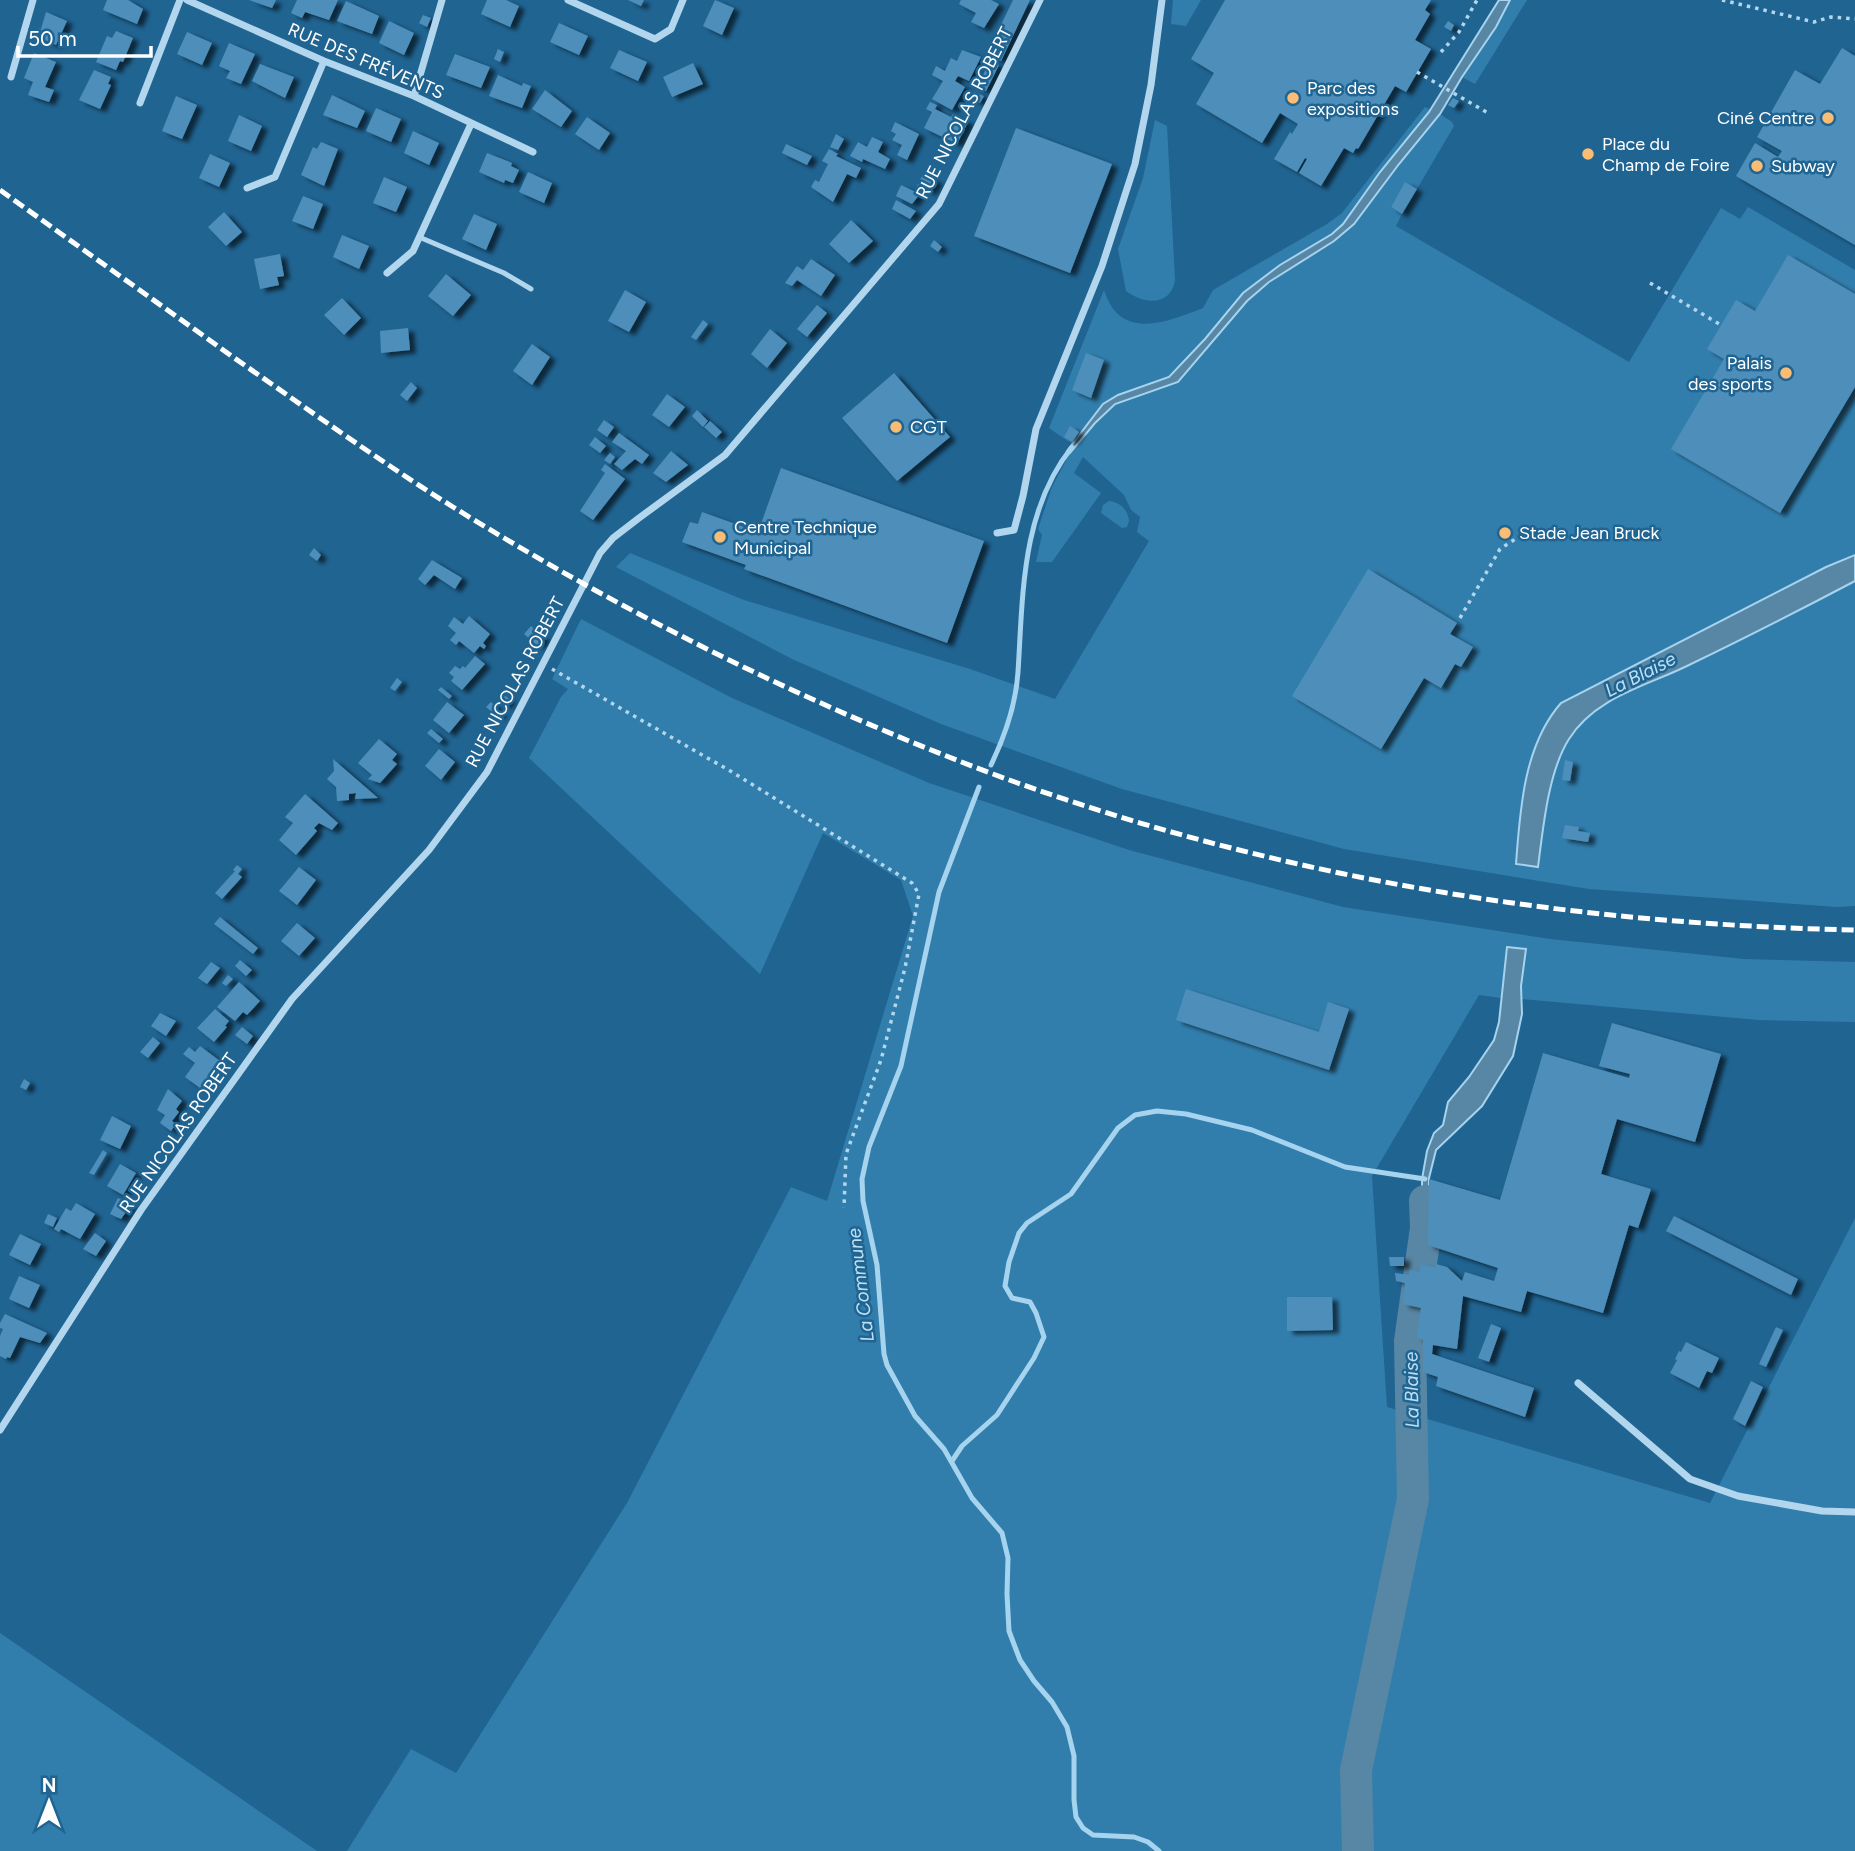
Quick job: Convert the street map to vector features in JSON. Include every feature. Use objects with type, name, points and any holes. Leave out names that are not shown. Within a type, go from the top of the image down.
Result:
[{"type":"street","points":[[11,77],[33,0]]},
{"type":"street","points":[[141,103],[180,0]]},
{"type":"street","name":"RUE DES FRÉVENTS","points":[[187,0],[324,61],[414,96],[533,152]]},
{"type":"street","points":[[414,96],[442,0]]},
{"type":"street","points":[[568,0],[654,39],[671,29],[683,0]]},
{"type":"street","name":"RUE NICOLAS ROBERT","points":[[0,1430],[141,1210],[292,999],[429,850],[487,772],[600,553],[613,538],[725,455],[939,204],[1040,0]]},
{"type":"street","points":[[997,533],[1014,530],[1036,429],[1102,267],[1120,214],[1151,85],[1163,0]]},
{"type":"street","points":[[247,188],[275,177],[324,61]]},
{"type":"street","points":[[387,273],[413,251],[471,124]]},
{"type":"street","points":[[1578,1383],[1690,1479],[1738,1496],[1822,1511],[1855,1512]]},
{"type":"lane","points":[[419,237],[504,273],[531,289]]},
{"type":"path","points":[[1441,52],[1459,32],[1477,0]]},
{"type":"path","points":[[1722,0],[1814,22],[1830,17],[1855,19]]},
{"type":"path","points":[[1418,72],[1488,113]]},
{"type":"path","points":[[1650,283],[1721,325]]},
{"type":"path","points":[[1460,618],[1500,549],[1517,538]]},
{"type":"path","points":[[543,664],[754,786],[912,883],[919,894],[905,968],[881,1060],[846,1154],[844,1209]]},
{"type":"shaded area","points":[[1173,0],[1201,0],[1186,26],[1171,24]]},
{"type":"shaded area","points":[[1510,0],[1527,0],[1475,84],[1462,77],[1496,27]]},
{"type":"shaded area","points":[[1425,107],[1431,110],[1343,224],[1243,293],[1169,377],[1118,395],[1072,444],[1049,428],[1104,290],[1111,306],[1121,317],[1133,322],[1160,322],[1203,308],[1213,290],[1342,213]]},
{"type":"shaded area","name":"Stade Jean Bruck","points":[[1440,114],[1454,126],[1417,189],[1405,183],[1391,207],[1402,214],[1396,226],[1629,362],[1721,208],[1740,219],[1748,207],[1855,270],[1855,906],[1837,907],[1589,889],[1344,849],[1122,789],[941,724],[792,659],[616,567],[630,553],[744,600],[970,669],[1055,699],[1149,541],[1137,532],[1140,517],[1131,510],[1124,495],[1083,457],[1074,473],[1101,493],[1052,562],[1036,562],[1042,535],[1038,529],[1052,487],[1070,453],[1107,410],[1120,401],[1178,382],[1258,291],[1348,230]]},
{"type":"shaded area","points":[[1155,120],[1167,126],[1175,280],[1168,295],[1162,299],[1148,300],[1140,299],[1126,291],[1118,249],[1143,178]]},
{"type":"shaded area","points":[[1109,501],[1117,503],[1125,510],[1129,521],[1127,527],[1122,528],[1101,513],[1103,505]]},
{"type":"shaded area","points":[[581,619],[732,698],[929,783],[1129,850],[1343,907],[1550,939],[1744,959],[1855,962],[1855,1022],[1759,1020],[1522,999],[1521,986],[1507,947],[1501,998],[1479,995],[1372,1176],[1387,1407],[1710,1503],[1855,1218],[1855,1851],[347,1851],[411,1749],[456,1773],[627,1503],[791,1187],[827,1201],[913,916],[901,880],[823,833],[760,974],[529,758],[561,697],[568,689],[552,679]]},
{"type":"shaded area","points":[[0,1633],[317,1851],[0,1851]]},
{"type":"water","points":[[1499,0],[1510,0],[1496,27],[1440,114],[1354,224],[1334,241],[1269,282],[1247,301],[1178,382],[1115,404],[1070,453],[1067,451],[1103,404],[1118,395],[1169,377],[1243,293],[1343,224],[1380,172],[1429,112]]},
{"type":"water","points":[[1855,555],[1855,581],[1710,655],[1623,694],[1593,713],[1569,739],[1556,768],[1538,867],[1516,864],[1526,779],[1539,738],[1561,703],[1826,567]]},
{"type":"water","points":[[1507,947],[1526,949],[1521,986],[1522,1014],[1513,1056],[1482,1106],[1436,1150],[1429,1178],[1428,1247],[1422,1241],[1422,1179],[1427,1151],[1434,1133],[1443,1125],[1448,1102],[1494,1040],[1499,1022]]},
{"type":"building","points":[[107,0],[128,0],[143,9],[137,24],[103,10]]},
{"type":"building","points":[[249,0],[276,0],[272,8]]},
{"type":"building","points":[[297,0],[338,0],[329,20],[305,12],[302,18],[291,13]]},
{"type":"building","points":[[487,0],[506,0],[519,6],[510,27],[481,14]]},
{"type":"building","points":[[628,0],[644,0],[641,6]]},
{"type":"building","points":[[715,0],[734,8],[722,35],[703,26]]},
{"type":"building","points":[[961,0],[991,0],[999,4],[984,28],[971,22],[976,13],[959,4]]},
{"type":"building","points":[[1013,0],[1030,0],[1001,61],[987,54]]},
{"type":"building","name":"Parc des expositions","points":[[1225,0],[1431,0],[1425,10],[1430,14],[1415,40],[1431,49],[1406,92],[1395,86],[1358,149],[1353,153],[1344,148],[1321,186],[1299,173],[1307,159],[1305,158],[1297,172],[1274,159],[1298,124],[1280,113],[1262,143],[1196,104],[1214,73],[1191,59]]},
{"type":"building","points":[[346,1],[379,16],[372,34],[337,21]]},
{"type":"building","points":[[46,12],[67,21],[56,45],[36,36]]},
{"type":"building","points":[[423,15],[431,18],[427,27],[419,23]]},
{"type":"building","points":[[389,21],[414,33],[404,55],[379,43]]},
{"type":"building","points":[[1448,21],[1454,25],[1451,31],[1444,27]]},
{"type":"building","points":[[559,23],[588,36],[579,55],[550,42]]},
{"type":"building","points":[[116,31],[133,38],[123,62],[120,61],[116,70],[96,62],[107,36],[112,38]]},
{"type":"building","points":[[187,32],[212,43],[202,65],[177,54]]},
{"type":"building","points":[[229,43],[255,54],[241,84],[226,78],[230,71],[219,66]]},
{"type":"building","name":"Ciné Centre","points":[[1842,48],[1855,56],[1855,245],[1736,176],[1755,143],[1778,157],[1782,151],[1757,137],[1795,70],[1820,84]]},
{"type":"building","points":[[498,49],[504,52],[500,62],[494,59]]},
{"type":"building","points":[[619,50],[647,62],[638,81],[610,68]]},
{"type":"building","points":[[962,50],[981,57],[969,81],[958,76],[955,81],[965,87],[952,110],[932,99],[943,81],[932,75],[936,66],[945,71],[951,58],[957,61]]},
{"type":"building","points":[[34,53],[56,62],[45,87],[54,90],[49,102],[28,95],[33,82],[24,78]]},
{"type":"building","points":[[455,54],[490,67],[481,88],[446,75]]},
{"type":"building","points":[[990,61],[999,65],[986,91],[977,87]]},
{"type":"building","points":[[693,63],[703,84],[672,97],[663,77]]},
{"type":"building","points":[[260,64],[294,77],[285,98],[252,81]]},
{"type":"building","points":[[94,70],[111,77],[108,84],[111,85],[100,109],[79,100]]},
{"type":"building","points":[[498,75],[522,86],[523,83],[531,86],[522,108],[489,96]]},
{"type":"building","points":[[545,90],[572,111],[561,127],[532,109]]},
{"type":"building","points":[[974,92],[984,96],[980,103],[970,98]]},
{"type":"building","points":[[332,95],[365,111],[357,128],[323,115]]},
{"type":"building","points":[[176,96],[197,105],[182,139],[162,131]]},
{"type":"building","points":[[1453,98],[1459,101],[1454,108],[1448,105]]},
{"type":"building","points":[[930,102],[937,105],[935,109],[968,122],[957,144],[924,128],[932,112],[926,109]]},
{"type":"building","points":[[376,108],[401,119],[391,142],[366,131]]},
{"type":"building","points":[[239,115],[262,126],[251,151],[228,141]]},
{"type":"building","points":[[587,117],[610,133],[599,150],[575,134]]},
{"type":"building","points":[[895,122],[919,134],[907,160],[897,155],[902,145],[892,140],[896,134],[891,131]]},
{"type":"building","points":[[1016,128],[1112,164],[1070,273],[974,236]]},
{"type":"building","points":[[413,131],[439,143],[429,165],[404,153]]},
{"type":"building","points":[[836,134],[844,139],[838,150],[830,147]]},
{"type":"building","points":[[872,137],[883,142],[878,152],[890,159],[885,169],[850,156],[858,142],[867,147]]},
{"type":"building","points":[[321,142],[338,149],[324,186],[301,175],[313,147],[317,149]]},
{"type":"building","points":[[786,144],[812,156],[807,165],[782,153]]},
{"type":"building","points":[[829,149],[838,154],[836,156],[861,168],[856,178],[847,174],[833,202],[811,187],[815,180],[819,182],[828,164],[822,161]]},
{"type":"building","points":[[487,153],[512,163],[511,166],[519,170],[513,183],[505,180],[504,183],[479,172]]},
{"type":"building","points":[[210,154],[230,163],[219,187],[199,178]]},
{"type":"building","points":[[528,172],[552,183],[544,203],[519,192]]},
{"type":"building","points":[[923,174],[937,181],[930,192],[917,186]]},
{"type":"building","points":[[384,177],[407,187],[396,212],[373,203]]},
{"type":"building","points":[[1405,182],[1417,189],[1402,214],[1391,207]]},
{"type":"building","points":[[901,185],[920,194],[912,204],[896,196]]},
{"type":"building","points":[[303,196],[323,204],[313,229],[292,221]]},
{"type":"building","points":[[896,200],[916,211],[910,219],[892,209]]},
{"type":"building","points":[[224,212],[242,232],[226,246],[208,227]]},
{"type":"building","points":[[474,214],[497,224],[486,250],[462,239]]},
{"type":"building","points":[[851,220],[873,241],[849,263],[829,244]]},
{"type":"building","points":[[342,235],[369,246],[359,269],[333,257]]},
{"type":"building","points":[[934,240],[942,247],[938,252],[930,246]]},
{"type":"building","points":[[280,254],[284,276],[277,277],[279,285],[260,289],[254,259]]},
{"type":"building","name":"Palais des sports","points":[[1788,255],[1855,294],[1855,387],[1780,513],[1671,449],[1724,359],[1707,349],[1736,300],[1755,311]]},
{"type":"building","points":[[811,259],[835,275],[821,296],[797,280],[792,286],[785,283],[797,266],[803,270]]},
{"type":"building","points":[[446,274],[471,295],[453,316],[428,296]]},
{"type":"building","points":[[625,290],[646,302],[629,332],[608,321]]},
{"type":"building","points":[[342,298],[361,318],[344,335],[324,315]]},
{"type":"building","points":[[817,305],[827,313],[807,337],[797,329]]},
{"type":"building","points":[[703,320],[708,324],[696,340],[691,337]]},
{"type":"building","points":[[408,328],[410,350],[381,353],[380,331]]},
{"type":"building","points":[[770,329],[787,343],[767,368],[751,354]]},
{"type":"building","points":[[532,344],[550,357],[532,385],[513,371]]},
{"type":"building","points":[[1086,353],[1104,360],[1091,398],[1072,390]]},
{"type":"building","name":"CGT","points":[[894,373],[950,437],[897,481],[842,418]]},
{"type":"building","points":[[411,382],[417,388],[407,401],[400,395]]},
{"type":"building","points":[[667,394],[685,407],[669,427],[652,415]]},
{"type":"building","points":[[697,410],[708,421],[703,427],[692,416]]},
{"type":"building","points":[[604,420],[614,427],[607,437],[597,430]]},
{"type":"building","points":[[710,421],[722,432],[716,438],[704,427]]},
{"type":"building","points":[[1070,426],[1079,432],[1072,442],[1064,437]]},
{"type":"building","points":[[619,433],[649,455],[642,464],[635,459],[622,470],[614,464],[626,451],[612,442]]},
{"type":"building","points":[[595,437],[606,446],[600,453],[589,445]]},
{"type":"building","points":[[671,451],[688,465],[666,482],[653,473]]},
{"type":"building","points":[[610,453],[615,457],[610,464],[604,460]]},
{"type":"building","points":[[605,464],[625,479],[593,520],[580,511],[605,473],[601,470]]},
{"type":"building","points":[[781,468],[984,541],[947,643],[744,569],[746,565],[682,542],[690,522],[698,524],[702,512],[758,532]]},
{"type":"building","points":[[314,548],[321,555],[317,561],[309,555]]},
{"type":"building","points":[[432,560],[462,578],[455,589],[434,575],[425,585],[418,579]]},
{"type":"building","points":[[1368,569],[1457,623],[1450,634],[1473,647],[1461,667],[1455,664],[1441,688],[1424,678],[1381,749],[1292,696]]},
{"type":"building","points":[[469,616],[490,634],[483,643],[486,646],[484,649],[480,646],[474,653],[459,641],[456,645],[450,640],[456,633],[448,626],[454,617],[463,624]]},
{"type":"building","points":[[531,626],[544,638],[538,646],[524,634]]},
{"type":"building","points":[[475,656],[485,664],[462,690],[451,681],[454,677],[449,673],[455,666],[465,668]]},
{"type":"building","points":[[397,678],[402,682],[395,691],[390,688]]},
{"type":"building","points":[[441,687],[452,696],[449,699],[438,690]]},
{"type":"building","points":[[505,696],[510,699],[505,706],[500,701]]},
{"type":"building","points":[[447,702],[464,715],[449,733],[433,720]]},
{"type":"building","points":[[491,702],[501,712],[498,717],[486,707]]},
{"type":"building","points":[[431,729],[443,739],[439,743],[427,733]]},
{"type":"building","points":[[379,739],[397,754],[392,760],[397,764],[380,783],[368,779],[372,775],[358,763]]},
{"type":"building","points":[[439,749],[455,762],[441,780],[425,766]]},
{"type":"building","points":[[333,759],[378,798],[355,799],[356,793],[349,794],[349,800],[337,801],[336,787],[327,779],[334,771]]},
{"type":"building","points":[[1565,760],[1573,762],[1570,781],[1562,780]]},
{"type":"building","points":[[305,794],[338,823],[332,830],[319,823],[314,828],[317,831],[296,855],[279,840],[293,823],[285,817]]},
{"type":"building","points":[[1565,825],[1579,827],[1578,831],[1590,833],[1588,842],[1562,838]]},
{"type":"building","points":[[237,865],[242,869],[238,874],[242,877],[222,899],[215,893],[235,871],[233,870]]},
{"type":"building","points":[[299,867],[316,880],[297,905],[279,891]]},
{"type":"building","points":[[220,917],[258,948],[253,954],[214,924]]},
{"type":"building","points":[[297,923],[315,938],[299,956],[281,941]]},
{"type":"building","points":[[240,960],[252,970],[246,976],[235,966]]},
{"type":"building","points":[[211,962],[220,968],[207,984],[198,978]]},
{"type":"building","points":[[228,975],[233,979],[226,986],[222,983]]},
{"type":"building","points":[[239,982],[260,1001],[247,1015],[243,1012],[235,1021],[217,1007]]},
{"type":"building","points":[[1186,989],[1319,1032],[1328,1002],[1349,1009],[1329,1070],[1176,1020]]},
{"type":"building","points":[[215,1009],[229,1021],[214,1042],[197,1028]]},
{"type":"building","points":[[160,1013],[176,1021],[166,1036],[151,1026]]},
{"type":"building","points":[[1612,1023],[1721,1054],[1695,1142],[1617,1119],[1601,1174],[1651,1189],[1638,1228],[1629,1225],[1603,1313],[1527,1291],[1521,1312],[1463,1296],[1457,1349],[1433,1345],[1432,1354],[1534,1388],[1525,1417],[1436,1386],[1438,1377],[1423,1372],[1423,1340],[1417,1338],[1421,1308],[1403,1304],[1405,1283],[1396,1281],[1395,1273],[1409,1275],[1410,1270],[1419,1272],[1421,1265],[1435,1267],[1436,1264],[1447,1267],[1462,1281],[1465,1272],[1494,1281],[1498,1268],[1428,1245],[1429,1179],[1500,1200],[1543,1053],[1629,1078],[1630,1074],[1599,1066]]},
{"type":"building","points":[[242,1027],[253,1036],[247,1044],[235,1035]]},
{"type":"building","points":[[153,1037],[160,1043],[148,1058],[140,1052]]},
{"type":"building","points":[[200,1046],[220,1061],[200,1088],[185,1077],[195,1063],[183,1054],[189,1047],[195,1052]]},
{"type":"building","points":[[24,1079],[30,1083],[26,1090],[20,1087]]},
{"type":"building","points":[[168,1089],[182,1101],[176,1109],[179,1112],[172,1121],[176,1124],[171,1131],[160,1123],[165,1115],[157,1110]]},
{"type":"building","points":[[112,1116],[131,1126],[120,1149],[100,1140]]},
{"type":"building","points":[[103,1150],[107,1153],[94,1175],[89,1173]]},
{"type":"building","points":[[120,1164],[136,1173],[123,1195],[107,1186]]},
{"type":"building","points":[[118,1198],[131,1205],[121,1219],[110,1214]]},
{"type":"building","points":[[76,1203],[95,1214],[80,1239],[61,1229],[59,1232],[54,1229],[66,1208],[71,1211]]},
{"type":"building","points":[[48,1214],[57,1218],[53,1227],[44,1223]]},
{"type":"building","points":[[1674,1216],[1798,1279],[1791,1295],[1666,1231]]},
{"type":"building","points":[[95,1233],[106,1241],[96,1256],[83,1249]]},
{"type":"building","points":[[20,1234],[41,1244],[30,1265],[9,1255]]},
{"type":"building","points":[[1389,1257],[1404,1257],[1404,1266],[1390,1266]]},
{"type":"building","points":[[19,1276],[40,1285],[29,1308],[9,1299]]},
{"type":"building","points":[[1287,1297],[1332,1297],[1333,1330],[1287,1331]]},
{"type":"building","points":[[5,1314],[47,1333],[40,1343],[20,1337],[10,1358],[6,1359],[0,1356],[0,1336],[3,1329],[0,1328],[0,1323]]},
{"type":"building","points":[[1491,1324],[1501,1328],[1489,1362],[1478,1358]]},
{"type":"building","points":[[1776,1327],[1783,1330],[1766,1367],[1759,1364]]},
{"type":"building","points":[[1686,1342],[1719,1358],[1712,1373],[1707,1371],[1699,1388],[1670,1373]]},
{"type":"building","points":[[1751,1381],[1763,1387],[1745,1426],[1733,1419]]},
{"type":"waterway","points":[[991,765],[1015,696],[1024,584],[1034,526],[1055,472],[1072,447]]},
{"type":"waterway","name":"La Commune","points":[[979,787],[939,892],[901,1066],[869,1147],[862,1179],[863,1201],[877,1265],[884,1354],[887,1365],[915,1416],[944,1449],[972,1498],[1002,1533],[1008,1558],[1009,1631],[1020,1660],[1067,1727],[1074,1756],[1076,1817],[1083,1828],[1093,1835],[1134,1837],[1148,1842],[1159,1851]]},
{"type":"waterway","points":[[952,1461],[962,1446],[997,1415],[1034,1358],[1044,1337],[1030,1302],[1012,1298],[1005,1286],[1009,1262],[1019,1233],[1027,1223],[1071,1194],[1118,1128],[1135,1115],[1157,1111],[1186,1114],[1252,1130],[1345,1167],[1425,1179]]},
{"type":"waterway","name":"La Blaise","points":[[1358,1851],[1356,1770],[1413,1499],[1410,1341],[1426,1228],[1425,1201]]},
{"type":"railway","points":[[0,190],[342,434],[518,546],[716,654],[853,717],[993,774],[1097,810],[1203,841],[1310,867],[1418,888],[1526,905],[1636,917],[1745,926],[1855,930]]},
{"type":"place","name":"Parc des expositions","points":[[1293,98]]},
{"type":"place","name":"Ciné Centre","points":[[1828,118]]},
{"type":"place","name":"Place du Champ de Foire","points":[[1588,154]]},
{"type":"place","name":"Subway","points":[[1757,166]]},
{"type":"place","name":"Palais des sports","points":[[1786,373]]},
{"type":"place","name":"CGT","points":[[896,427]]},
{"type":"place","name":"Stade Jean Bruck","points":[[1505,533]]},
{"type":"place","name":"Centre Technique Municipal","points":[[720,537]]}]
